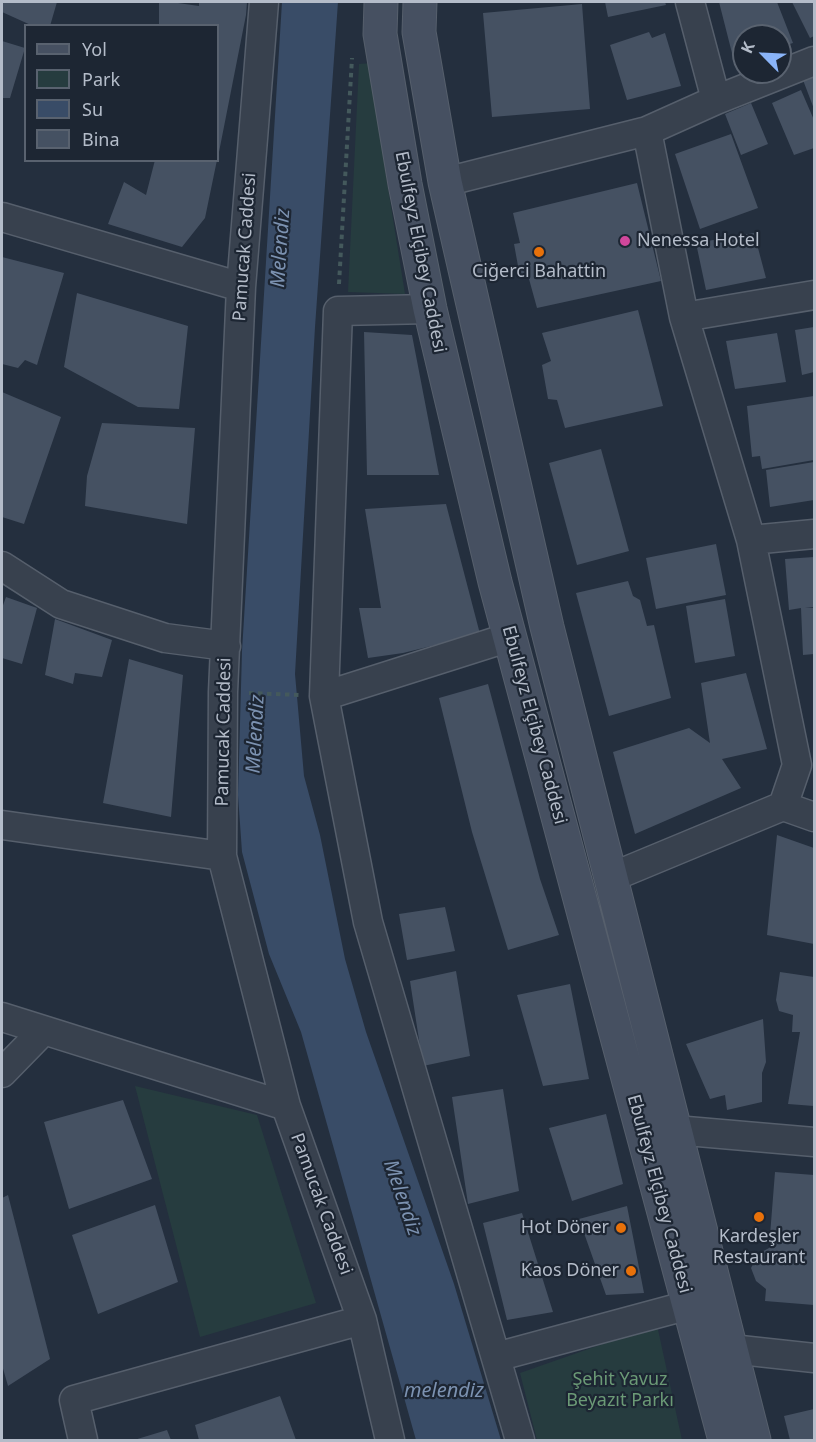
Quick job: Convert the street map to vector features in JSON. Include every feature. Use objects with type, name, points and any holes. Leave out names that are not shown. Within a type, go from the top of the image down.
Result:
[{"type":"main road","name":"Ebulfeyz Elçibey Caddesi","points":[[381,2],[380,34],[405,184],[430,309],[510,637],[725,1440]]},
{"type":"main road","name":"Ebulfeyz Elçibey Caddesi","points":[[420,2],[419,32],[445,182],[547,627],[754,1440]]},
{"type":"street","name":"Pamucak Caddesi","points":[[264,2],[241,287],[223,692],[222,856],[286,1106],[362,1320],[390,1440]]},
{"type":"street","points":[[690,2],[716,100]]},
{"type":"street","points":[[445,182],[647,131],[716,100],[814,61]]},
{"type":"street","points":[[647,131],[684,317],[751,540],[797,765],[783,806]]},
{"type":"street","points":[[2,217],[241,287]]},
{"type":"street","points":[[684,317],[814,295]]},
{"type":"street","points":[[430,309],[338,311],[324,696],[368,922],[520,1440]]},
{"type":"street","points":[[751,540],[814,534]]},
{"type":"street","points":[[2,566],[61,604],[165,638],[226,646]]},
{"type":"street","points":[[324,696],[510,637]]},
{"type":"street","points":[[612,877],[783,806],[814,817]]},
{"type":"street","points":[[2,825],[222,856]]},
{"type":"street","points":[[2,1017],[286,1106]]},
{"type":"street","points":[[2,1073],[43,1031]]},
{"type":"street","points":[[675,1130],[814,1142]]},
{"type":"street","points":[[496,1357],[689,1305]]},
{"type":"street","points":[[83,1440],[74,1400],[362,1320]]},
{"type":"street","points":[[730,1349],[814,1358]]},
{"type":"path","points":[[338,311],[353,51],[380,34]]},
{"type":"path","points":[[223,692],[324,696]]},
{"type":"green space","points":[[374,63],[385,169],[405,294],[348,292],[359,64]]},
{"type":"green space","points":[[135,1086],[257,1115],[316,1303],[200,1337]]},
{"type":"green space","name":"Şehit Yavuz Beyazıt Parkı","points":[[657,1325],[682,1440],[537,1440],[520,1373]]},
{"type":"water","name":"melendiz","points":[[282,2],[338,2],[315,327],[295,674],[304,776],[320,835],[345,959],[366,1032],[454,1284],[501,1440],[416,1440],[301,1032],[269,954],[242,852],[238,795],[242,651]]},
{"type":"building","points":[[2,2],[57,2],[51,24],[29,24],[2,12]]},
{"type":"building","points":[[159,2],[199,6],[199,2],[247,2],[219,152],[219,24],[159,24]]},
{"type":"building","points":[[605,2],[665,2],[666,5],[608,17]]},
{"type":"building","points":[[719,2],[777,2],[786,24],[732,24],[732,53]]},
{"type":"building","points":[[792,2],[814,2],[814,36],[810,38]]},
{"type":"building","points":[[582,4],[590,109],[492,117],[483,13]]},
{"type":"building","points":[[649,32],[652,38],[665,33],[681,86],[627,100],[610,45]]},
{"type":"building","points":[[2,41],[24,48],[24,51],[10,98],[2,98]]},
{"type":"building","points":[[814,75],[814,109],[803,80]]},
{"type":"building","points":[[801,90],[814,120],[814,148],[794,155],[772,103]]},
{"type":"building","points":[[751,103],[768,144],[741,155],[725,114]]},
{"type":"building","points":[[731,134],[758,208],[700,229],[675,154]]},
{"type":"building","points":[[154,162],[217,162],[205,218],[182,247],[108,224],[124,182],[146,195]]},
{"type":"building","points":[[637,183],[661,281],[537,308],[529,279],[520,277],[514,244],[520,243],[513,213]]},
{"type":"building","points":[[754,233],[766,278],[706,290],[696,243]]},
{"type":"building","points":[[2,257],[64,273],[37,365],[25,360],[18,368],[2,364]]},
{"type":"building","points":[[77,293],[188,326],[179,409],[138,407],[64,367]]},
{"type":"building","points":[[638,310],[663,406],[565,428],[557,400],[548,399],[542,365],[551,361],[542,333]]},
{"type":"building","points":[[814,327],[814,372],[802,375],[795,330]]},
{"type":"building","points":[[364,332],[412,335],[439,475],[367,475]]},
{"type":"building","points":[[777,333],[786,382],[735,389],[726,341]]},
{"type":"building","points":[[2,392],[61,417],[24,524],[2,517]]},
{"type":"building","points":[[814,396],[814,460],[762,469],[760,456],[752,457],[747,406]]},
{"type":"building","points":[[102,423],[195,428],[187,524],[85,506],[87,476]]},
{"type":"building","points":[[601,449],[629,551],[577,565],[549,463]]},
{"type":"building","points":[[814,462],[814,500],[770,507],[766,470]]},
{"type":"building","points":[[446,504],[480,634],[403,653],[368,658],[359,608],[381,608],[365,509]]},
{"type":"building","points":[[716,544],[726,595],[656,609],[646,558]]},
{"type":"building","points":[[814,557],[814,607],[805,608],[814,608],[814,654],[803,655],[801,608],[789,610],[785,559]]},
{"type":"building","points":[[628,581],[633,596],[640,600],[647,626],[654,625],[671,698],[609,716],[576,593]]},
{"type":"building","points":[[6,597],[37,608],[22,664],[2,658],[2,608]]},
{"type":"building","points":[[725,599],[735,656],[695,663],[686,606]]},
{"type":"building","points":[[55,619],[112,640],[102,677],[75,673],[73,684],[45,675]]},
{"type":"building","points":[[129,659],[183,675],[171,817],[103,803]]},
{"type":"building","points":[[746,673],[767,749],[722,759],[741,788],[635,834],[613,752],[689,728],[710,743],[701,683]]},
{"type":"building","points":[[488,684],[540,879],[559,935],[508,950],[472,832],[439,698]]},
{"type":"building","points":[[777,835],[814,848],[814,944],[767,935]]},
{"type":"building","points":[[445,907],[455,951],[407,960],[399,914]]},
{"type":"building","points":[[456,971],[470,1056],[423,1066],[410,981]]},
{"type":"building","points":[[780,972],[814,977],[814,1106],[788,1104],[800,1032],[792,1032],[793,1015],[779,1011],[776,1000]]},
{"type":"building","points":[[570,984],[589,1079],[543,1086],[517,995]]},
{"type":"building","points":[[763,1019],[766,1062],[762,1073],[762,1102],[727,1110],[725,1095],[710,1099],[686,1044]]},
{"type":"building","points":[[503,1089],[519,1191],[468,1204],[452,1097]]},
{"type":"building","points":[[123,1100],[152,1179],[69,1209],[44,1122]]},
{"type":"building","points":[[606,1114],[623,1184],[572,1201],[549,1128]]},
{"type":"building","points":[[775,1172],[814,1175],[814,1305],[765,1301],[766,1289],[756,1281],[751,1268],[758,1254],[769,1248]]},
{"type":"building","points":[[8,1195],[50,1359],[8,1386],[2,1365],[2,1198]]},
{"type":"building","points":[[155,1205],[178,1282],[98,1314],[72,1235]]},
{"type":"building","points":[[627,1206],[644,1293],[606,1295],[579,1219]]},
{"type":"building","points":[[522,1213],[553,1312],[507,1320],[483,1223]]},
{"type":"building","points":[[280,1396],[296,1440],[199,1440],[195,1425]]},
{"type":"building","points":[[814,1409],[814,1440],[790,1440],[784,1416]]},
{"type":"building","points":[[167,1430],[171,1440],[134,1440]]},
{"type":"place","name":"Nenessa Hotel","points":[[625,241]]},
{"type":"place","name":"Ciğerci Bahattin","points":[[539,252]]},
{"type":"place","name":"Kardeşler Restaurant","points":[[759,1217]]},
{"type":"place","name":"Hot Döner","points":[[621,1228]]},
{"type":"place","name":"Kaos Döner","points":[[631,1271]]},
{"type":"water label","name":"Melendiz","points":[[281,248]]},
{"type":"water label","name":"Melendiz","points":[[256,734]]},
{"type":"water label","name":"Melendiz","points":[[402,1198]]}]
